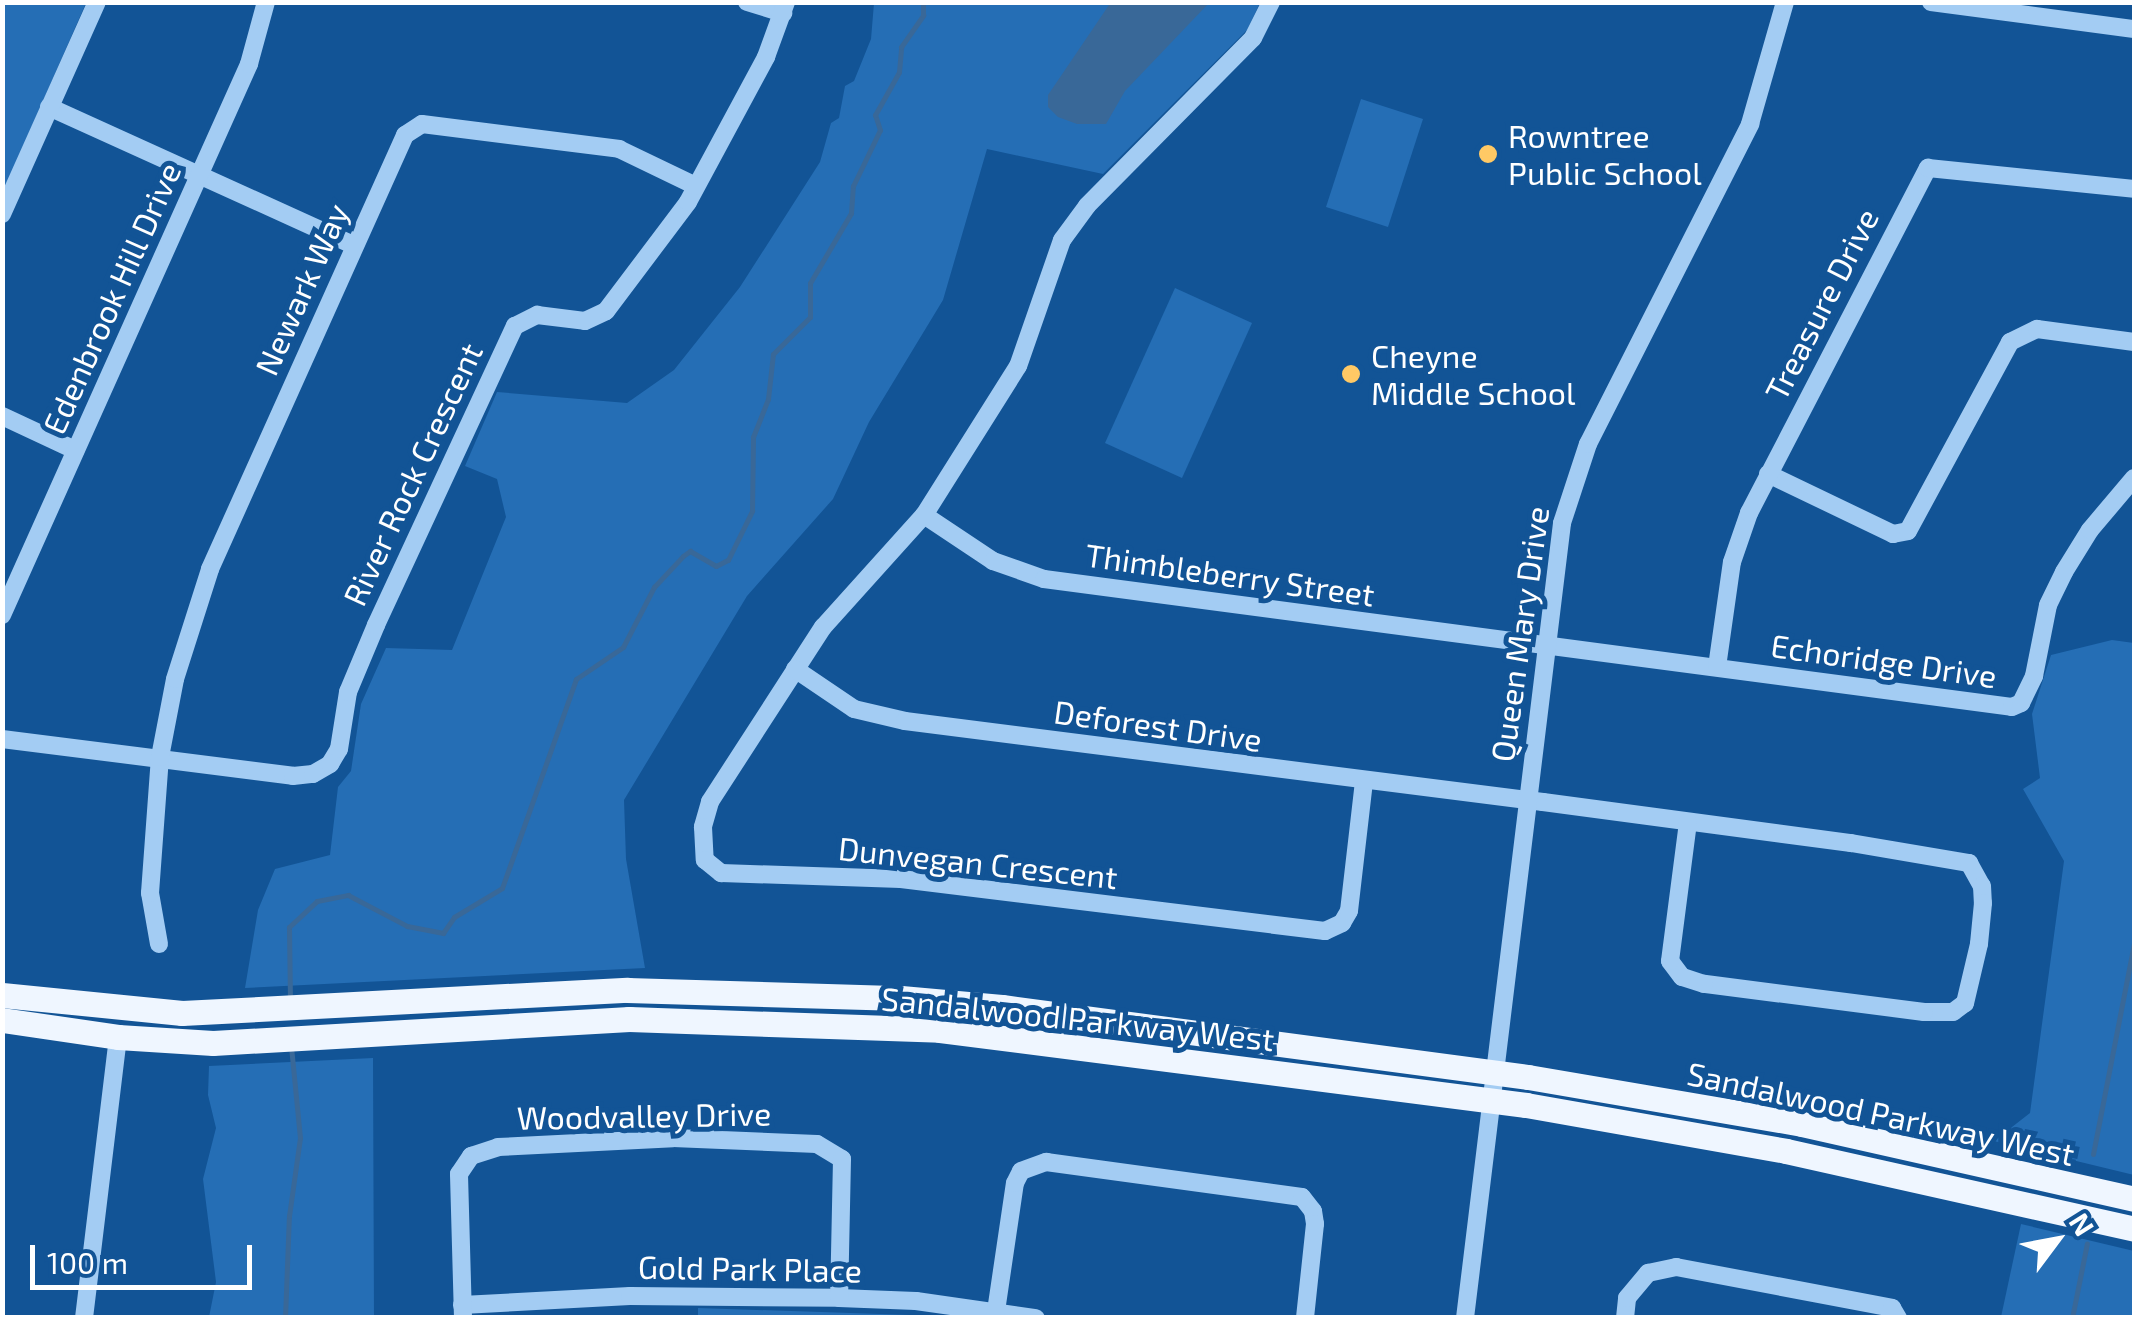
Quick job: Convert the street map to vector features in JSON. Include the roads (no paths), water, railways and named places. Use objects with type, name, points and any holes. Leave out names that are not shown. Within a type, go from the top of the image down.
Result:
[{"type":"main road","name":"Sandalwood Parkway West","points":[[2,995],[182,1013],[627,990],[901,998],[1002,1007],[1496,1072],[1802,1124],[2134,1199]]},
{"type":"main road","name":"Sandalwood Parkway West","points":[[2,1020],[118,1037],[243,1042],[629,1019],[940,1030],[1490,1100],[1786,1151],[2134,1229]]},
{"type":"street","points":[[2,214],[97,2]]},
{"type":"street","name":"Edenbrook Hill Drive","points":[[2,615],[7,590],[75,450],[250,64],[266,2]]},
{"type":"street","points":[[747,2],[785,8]]},
{"type":"street","name":"Dunvegan Crescent","points":[[1271,2],[1253,38],[1087,206],[1062,240],[1018,366],[924,515],[823,627],[710,802],[703,827],[705,860],[721,873],[901,879],[1324,931],[1342,923],[1349,911],[1364,782]]},
{"type":"street","name":"Queen Mary Drive","points":[[1465,1318],[1560,534],[1580,464],[1750,124],[1785,2]]},
{"type":"street","points":[[1931,2],[2134,29]]},
{"type":"street","name":"River Rock Crescent","points":[[2,740],[293,776],[313,774],[330,764],[339,750],[348,692],[376,624],[515,326],[537,315],[585,320],[606,311],[664,238],[696,186],[766,57],[785,8]]},
{"type":"street","points":[[49,107],[353,245]]},
{"type":"street","name":"Newark Way","points":[[159,944],[150,893],[160,758],[175,679],[210,569],[405,135],[422,124],[619,149],[696,186]]},
{"type":"street","name":"Treasure Drive","points":[[1717,668],[1732,562],[1768,474],[1928,168],[2134,190]]},
{"type":"street","points":[[1768,474],[1894,534],[1908,530],[2010,342],[2036,329],[2134,342]]},
{"type":"street","points":[[2,416],[75,450]]},
{"type":"street","name":"Echoridge Drive","points":[[1544,646],[2012,707],[2022,703],[2034,676],[2048,605],[2064,572],[2090,530],[2134,478]]},
{"type":"street","name":"Thimbleberry Street","points":[[924,515],[993,561],[1044,579],[1544,646]]},
{"type":"street","name":"Deforest Drive","points":[[795,670],[854,708],[906,722],[1526,800],[1688,822],[1969,863],[1982,886],[1983,904],[1980,944],[1965,1002],[1953,1012],[1924,1012],[1704,984],[1682,976],[1670,961],[1688,822]]},
{"type":"street","points":[[84,1318],[118,1037]]},
{"type":"street","name":"Woodvalley Drive","points":[[462,1311],[458,1174],[470,1156],[498,1148],[673,1138],[817,1144],[842,1159],[839,1298]]},
{"type":"street","points":[[995,1315],[1015,1183],[1021,1172],[1046,1162],[1302,1197],[1313,1211],[1315,1224],[1305,1318]]},
{"type":"street","points":[[1625,1318],[1627,1298],[1648,1274],[1676,1267],[1892,1308],[1898,1318]]},
{"type":"street","points":[[630,1296],[630,1318]]},
{"type":"street","name":"Gold Park Place","points":[[462,1311],[630,1296],[839,1298],[916,1302],[1036,1318]]},
{"type":"waterway","points":[[290,1001],[289,927],[317,901],[348,895],[407,926],[443,933],[454,917],[502,888],[576,679],[623,647],[654,587],[683,556],[690,551],[716,566],[728,560],[752,511],[753,437],[768,399],[773,354],[810,317],[810,283],[851,213],[853,186],[880,130],[875,115],[899,72],[901,47],[923,15],[923,2]]},
{"type":"waterway","points":[[2093,1154],[2134,943]]},
{"type":"waterway","points":[[285,1318],[289,1216],[300,1138],[291,1047]]},
{"type":"waterway","points":[[2072,1318],[2087,1243]]},
{"type":"place","name":"Rowntree Public School","points":[[1488,154]]},
{"type":"place","name":"Cheyne Middle School","points":[[1351,374]]}]
